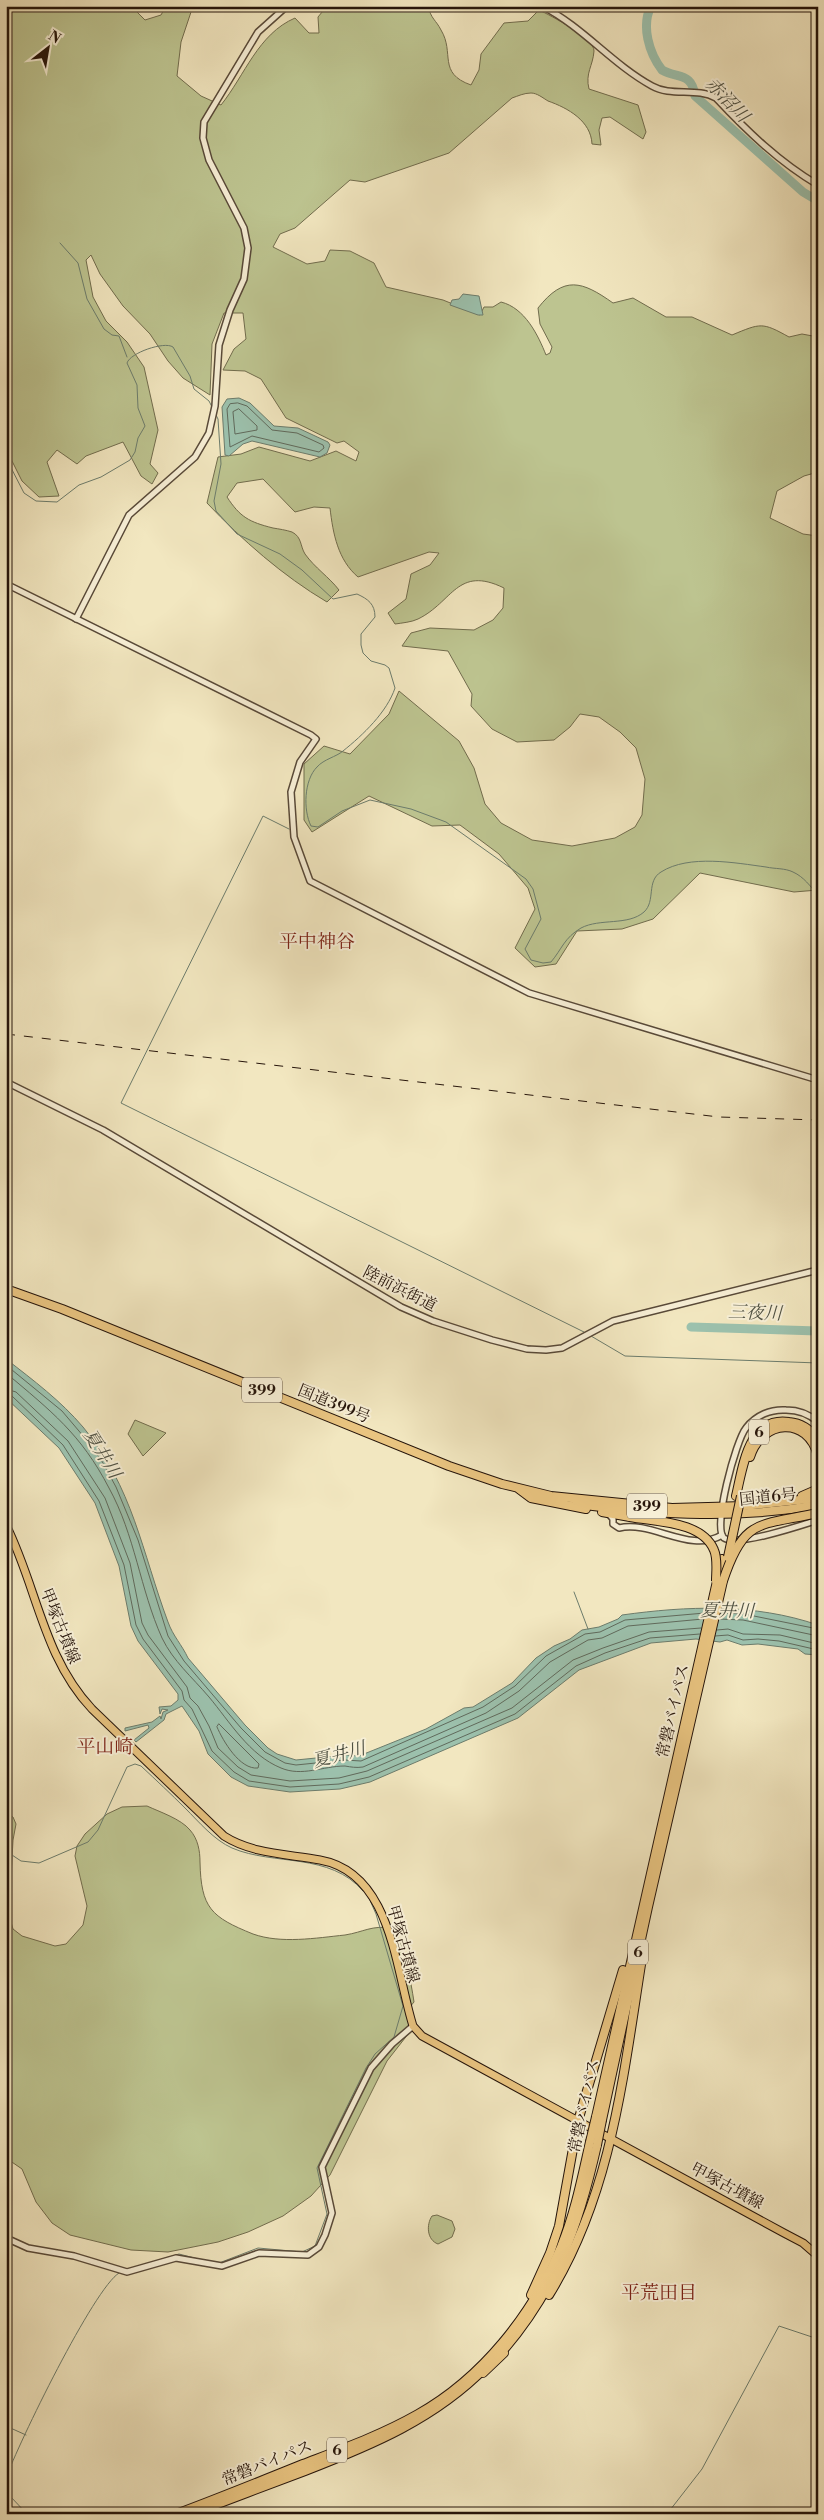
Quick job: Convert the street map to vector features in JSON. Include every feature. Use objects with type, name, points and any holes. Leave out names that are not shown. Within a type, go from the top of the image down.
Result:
[{"type":"highway","name":"国道399号","points":[[6,1289],[62,1309],[449,1466],[518,1488],[572,1500],[722,1511]]},
{"type":"highway","name":"6","points":[[739,1496],[748,1447],[756,1434],[764,1428],[780,1421],[796,1423],[809,1430],[818,1440]]},
{"type":"highway","name":"6","points":[[739,1496],[751,1454],[758,1440],[767,1432],[783,1426],[802,1432],[814,1444],[818,1456]]},
{"type":"highway","name":"6","points":[[518,1488],[531,1498],[606,1512],[616,1517],[630,1517],[691,1529],[704,1537],[714,1551],[720,1581]]},
{"type":"highway","points":[[744,1506],[806,1496],[818,1489]]},
{"type":"highway","name":"常磐バイパス","points":[[599,2119],[651,1895],[739,1496]]},
{"type":"highway","name":"国道6号","points":[[722,1511],[744,1506],[818,1498]]},
{"type":"highway","name":"国道6号","points":[[722,1511],[818,1505]]},
{"type":"highway","points":[[720,1581],[735,1548],[749,1531],[770,1523],[818,1513]]},
{"type":"highway","name":"常磐バイパス","points":[[191,2514],[384,2440],[430,2414],[476,2378],[517,2333],[567,2251],[579,2214],[653,1857],[674,1785]]},
{"type":"highway","points":[[485,2363],[520,2313],[550,2253],[563,2210],[578,2121],[610,2018],[647,1872],[653,1857]]},
{"type":"highway","points":[[476,2378],[491,2368],[532,2322],[559,2279],[589,2213],[612,2139],[651,1895]]},
{"type":"highway","name":"常磐バイパス","points":[[176,2514],[379,2434],[418,2414],[451,2393],[485,2363],[530,2307],[558,2254],[574,2212],[594,2143]]},
{"type":"main road","name":"甲塚古墳線","points":[[6,1526],[56,1658],[71,1684],[92,1709],[224,1836],[252,1848],[332,1863],[350,1872],[372,1893],[381,1912],[413,2026],[422,2036],[803,2243],[818,2256]]},
{"type":"street","points":[[76,620],[129,515],[194,457],[208,433],[215,406],[219,345],[230,310],[244,279],[248,248],[246,232],[209,160],[203,138],[204,122],[254,37],[273,17],[287,6]]},
{"type":"street","points":[[542,6],[571,23],[650,85],[660,90],[702,93],[716,98],[757,140],[785,163],[818,185]]},
{"type":"street","points":[[6,584],[311,735],[316,740],[300,762],[291,792],[294,837],[310,881],[529,993],[818,1080]]},
{"type":"street","name":"陸前浜街道","points":[[6,1082],[103,1130],[401,1306],[451,1327],[527,1349],[559,1348],[614,1321],[818,1270]]},
{"type":"street","points":[[722,1535],[722,1511],[738,1441],[751,1423],[769,1412],[784,1410],[803,1413],[818,1422]]},
{"type":"street","points":[[616,1517],[613,1524],[619,1528],[634,1526],[691,1540],[714,1539],[722,1535]]},
{"type":"street","points":[[722,1535],[729,1539],[748,1539],[818,1520]]},
{"type":"street","points":[[6,2238],[28,2248],[74,2256],[131,2272],[176,2258],[216,2267],[258,2253],[303,2256],[315,2251],[325,2235],[332,2213],[322,2167],[371,2068],[387,2049],[413,2026]]},
{"type":"shaded area","points":[[6,6],[131,6],[145,20],[161,15],[166,6],[193,6],[181,42],[177,76],[201,96],[221,105],[253,56],[271,34],[295,18],[309,33],[319,33],[318,17],[327,6],[428,6],[445,38],[450,68],[454,75],[471,85],[479,70],[481,54],[504,23],[528,21],[539,10],[571,28],[587,40],[594,51],[588,78],[589,89],[638,105],[646,132],[643,139],[610,117],[602,118],[599,130],[601,145],[592,144],[588,129],[577,116],[540,96],[531,93],[523,94],[512,98],[449,153],[365,182],[350,180],[295,228],[280,234],[273,247],[307,264],[325,261],[330,250],[350,251],[374,263],[386,287],[443,300],[480,315],[484,307],[493,307],[501,302],[509,305],[530,323],[546,355],[550,353],[552,347],[540,324],[538,308],[556,290],[574,285],[592,290],[613,303],[633,298],[666,317],[692,317],[732,335],[749,328],[761,326],[773,329],[789,337],[802,334],[818,337],[818,472],[804,476],[777,491],[770,518],[803,534],[818,536],[818,890],[794,892],[700,873],[653,919],[622,929],[577,931],[556,964],[535,967],[515,948],[535,909],[528,888],[499,854],[460,825],[432,826],[369,796],[312,832],[304,820],[304,764],[324,746],[350,754],[389,714],[399,691],[459,741],[474,768],[485,804],[501,823],[532,840],[572,846],[615,838],[635,827],[642,815],[645,779],[636,748],[620,732],[599,717],[580,714],[570,727],[554,740],[517,742],[492,729],[471,706],[472,694],[448,651],[402,646],[411,633],[430,628],[474,630],[493,620],[503,608],[504,588],[488,582],[476,581],[465,583],[456,588],[430,612],[410,622],[395,624],[388,613],[406,599],[411,574],[430,565],[439,553],[429,552],[358,577],[341,555],[335,537],[330,508],[314,507],[295,512],[263,479],[237,483],[227,497],[236,509],[246,518],[295,534],[305,554],[339,590],[327,602],[295,581],[264,557],[207,503],[218,457],[241,454],[259,447],[310,461],[336,451],[356,461],[359,452],[344,441],[337,443],[286,418],[261,379],[245,371],[223,370],[234,349],[246,339],[243,313],[224,313],[212,344],[210,395],[183,378],[168,361],[150,334],[123,306],[100,274],[91,255],[86,260],[93,297],[106,321],[127,342],[144,367],[158,430],[150,464],[158,473],[152,484],[141,476],[123,442],[86,456],[77,464],[57,450],[47,462],[59,496],[39,497],[22,481],[6,449]]},
{"type":"shaded area","points":[[135,1420],[166,1433],[143,1456],[128,1434]]},
{"type":"shaded area","points":[[147,1806],[176,1819],[193,1834],[199,1849],[201,1878],[206,1901],[218,1916],[239,1928],[264,1937],[287,1940],[345,1935],[379,1927],[393,1928],[400,1944],[411,1984],[414,2002],[409,2008],[416,2024],[387,2061],[330,2175],[311,2196],[283,2216],[248,2232],[218,2242],[168,2252],[131,2250],[70,2235],[52,2223],[36,2202],[22,2169],[6,2158],[6,1813],[13,1817],[16,1824],[13,1840],[9,1915],[13,1929],[22,1936],[55,1946],[66,1944],[83,1925],[87,1906],[75,1856],[77,1846],[85,1834],[107,1814],[122,1807]]},
{"type":"shaded area","points":[[437,2215],[452,2221],[455,2229],[452,2237],[438,2244],[430,2236],[428,2228],[432,2216]]},
{"type":"water","points":[[463,294],[479,296],[483,315],[450,305],[452,300],[459,299]]},
{"type":"water","points":[[239,398],[250,403],[274,426],[298,428],[328,442],[330,445],[327,453],[320,457],[252,441],[243,444],[229,456],[225,455],[222,407],[227,399]]},
{"type":"water","name":"夏井川","points":[[6,1359],[65,1408],[83,1427],[100,1450],[114,1473],[125,1497],[168,1622],[175,1636],[188,1658],[245,1725],[268,1748],[277,1754],[296,1760],[346,1755],[359,1756],[426,1729],[464,1708],[473,1707],[512,1683],[536,1658],[554,1646],[570,1639],[582,1630],[599,1627],[618,1619],[622,1615],[696,1608],[720,1608],[770,1613],[818,1625],[818,1655],[805,1654],[798,1649],[758,1644],[742,1645],[727,1640],[720,1642],[696,1639],[651,1643],[579,1670],[518,1718],[370,1782],[340,1789],[290,1792],[248,1786],[231,1777],[208,1754],[199,1731],[182,1706],[166,1714],[164,1720],[136,1742],[134,1740],[149,1728],[148,1725],[125,1731],[125,1728],[152,1722],[160,1716],[161,1719],[163,1712],[168,1710],[162,1709],[160,1714],[159,1707],[171,1706],[178,1700],[178,1694],[138,1641],[131,1626],[119,1566],[95,1503],[59,1448],[6,1398]]},
{"type":"waterway","name":"赤沼川","points":[[651,6],[647,22],[648,39],[653,56],[662,70],[683,77],[691,83],[695,96],[803,192],[818,201]]},
{"type":"waterway","points":[[60,243],[78,263],[87,299],[104,329],[112,335],[119,336],[127,357]]},
{"type":"waterway","points":[[6,458],[24,493],[36,501],[57,502],[79,485],[101,477],[130,460],[135,452],[138,438],[145,426],[138,408],[137,385],[127,363],[134,355],[155,347],[173,347],[190,376],[194,389],[209,401],[212,407]]},
{"type":"waterway","points":[[215,413],[218,419],[221,464],[214,501],[216,511],[237,534],[280,554],[302,570],[333,599],[357,594],[370,602],[374,609],[375,617],[361,634],[363,653],[371,661],[389,668],[395,688],[386,706],[366,730],[351,745],[320,764],[309,779],[306,804],[311,826],[318,827],[342,811],[370,800],[411,809],[446,822],[526,879],[533,889],[541,919],[525,949],[531,960],[543,963],[551,962],[567,940],[581,928],[597,923],[630,919],[644,912],[650,902],[652,886],[656,876],[672,866],[699,861],[713,861],[787,870],[800,876],[818,895]]},
{"type":"waterway","points":[[289,829],[263,816],[121,1103],[584,1332]]},
{"type":"waterway","points":[[818,949],[814,966],[818,1039]]},
{"type":"waterway","name":"三夜川","points":[[691,1327],[818,1331]]},
{"type":"waterway","points":[[591,1336],[625,1356],[818,1363]]},
{"type":"waterway","points":[[574,1592],[588,1629]]},
{"type":"waterway","points":[[6,1851],[21,1861],[39,1863],[88,1842],[98,1830],[127,1767],[135,1764],[141,1766],[225,1845],[248,1853],[318,1865],[335,1870],[350,1879],[363,1891]]},
{"type":"waterway","points":[[219,2263],[258,2248],[302,2252],[315,2246],[327,2214],[317,2168],[366,2068],[375,2054],[394,2037],[403,2006],[376,1914],[369,1898]]},
{"type":"waterway","points":[[125,2270],[179,2254],[206,2261]]},
{"type":"waterway","points":[[6,2478],[40,2402],[75,2335],[107,2285],[119,2273]]},
{"type":"waterway","points":[[667,2514],[702,2469],[779,2326],[818,2339]]},
{"type":"waterway","points":[[6,2426],[26,2435]]},
{"type":"waterway","points":[[6,2489],[27,2514]]},
{"type":"railway","points":[[6,1034],[719,1117],[818,1120]]},
{"type":"district","name":"平中神谷","points":[[317,942]]},
{"type":"district","name":"平山崎","points":[[105,1747]]},
{"type":"district","name":"平荒田目","points":[[659,2293]]}]
